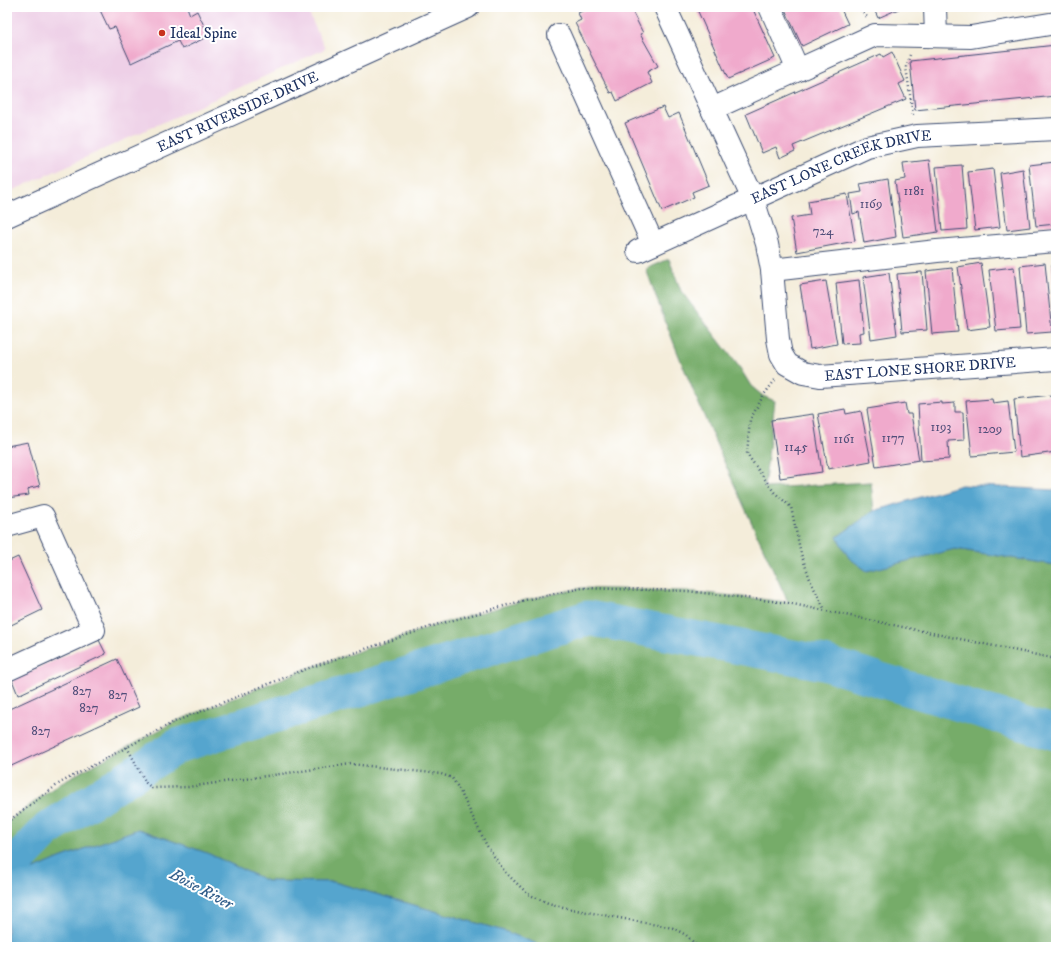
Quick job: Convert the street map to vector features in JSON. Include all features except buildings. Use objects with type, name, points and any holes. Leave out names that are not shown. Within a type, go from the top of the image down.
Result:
[{"type":"street","name":"EAST RIVERSIDE DRIVE","points":[[7,216],[468,7]]},
{"type":"street","points":[[665,7],[753,199],[767,244],[772,270],[778,339],[781,354],[787,364]]},
{"type":"street","points":[[770,7],[798,70]]},
{"type":"street","points":[[935,7],[936,36]]},
{"type":"street","points":[[712,109],[875,35],[971,37],[1056,23]]},
{"type":"street","name":"EAST LONE CREEK DRIVE","points":[[560,35],[645,248],[867,147],[917,136],[1056,128]]},
{"type":"street","points":[[772,270],[937,251],[1056,241]]},
{"type":"street","name":"EAST LONE SHORE DRIVE","points":[[787,364],[803,373],[820,376],[1056,359]]},
{"type":"street","points":[[7,526],[43,516],[94,630],[7,670]]},
{"type":"path","points":[[911,49],[906,67],[908,92],[913,115]]},
{"type":"path","points":[[787,364],[764,396],[750,420],[747,454],[774,492],[791,507],[801,554],[811,582],[825,610]]},
{"type":"path","points":[[7,822],[60,782],[174,722],[306,669],[439,624],[529,599],[582,588],[687,591],[788,603],[1056,659]]},
{"type":"path","points":[[127,747],[146,783],[152,788],[188,787],[351,764],[441,774],[452,778],[460,789],[487,846],[505,872],[528,894],[548,903],[571,909],[673,928],[686,935],[698,947]]},
{"type":"shaded area","points":[[7,7],[306,7],[325,49],[7,193]]},
{"type":"green space","points":[[669,259],[681,291],[740,368],[751,386],[763,396],[775,401],[764,488],[871,482],[874,511],[837,537],[955,549],[1056,565],[1056,947],[545,947],[504,931],[334,882],[267,881],[207,853],[138,829],[60,858],[7,881],[7,822],[60,783],[174,722],[306,669],[439,624],[529,599],[582,588],[687,591],[788,602],[695,396],[646,269]]},
{"type":"water","points":[[961,485],[1056,490],[1056,565],[955,549],[867,571],[849,558],[837,537],[874,511]]},
{"type":"water","name":"Boise River","points":[[138,829],[207,853],[267,881],[334,882],[504,931],[545,947],[7,947],[7,881],[60,858]]},
{"type":"waterway","points":[[7,872],[48,829],[177,746],[588,618],[824,663],[1056,733]]},
{"type":"place","name":"Ideal Spine","points":[[162,33]]}]
